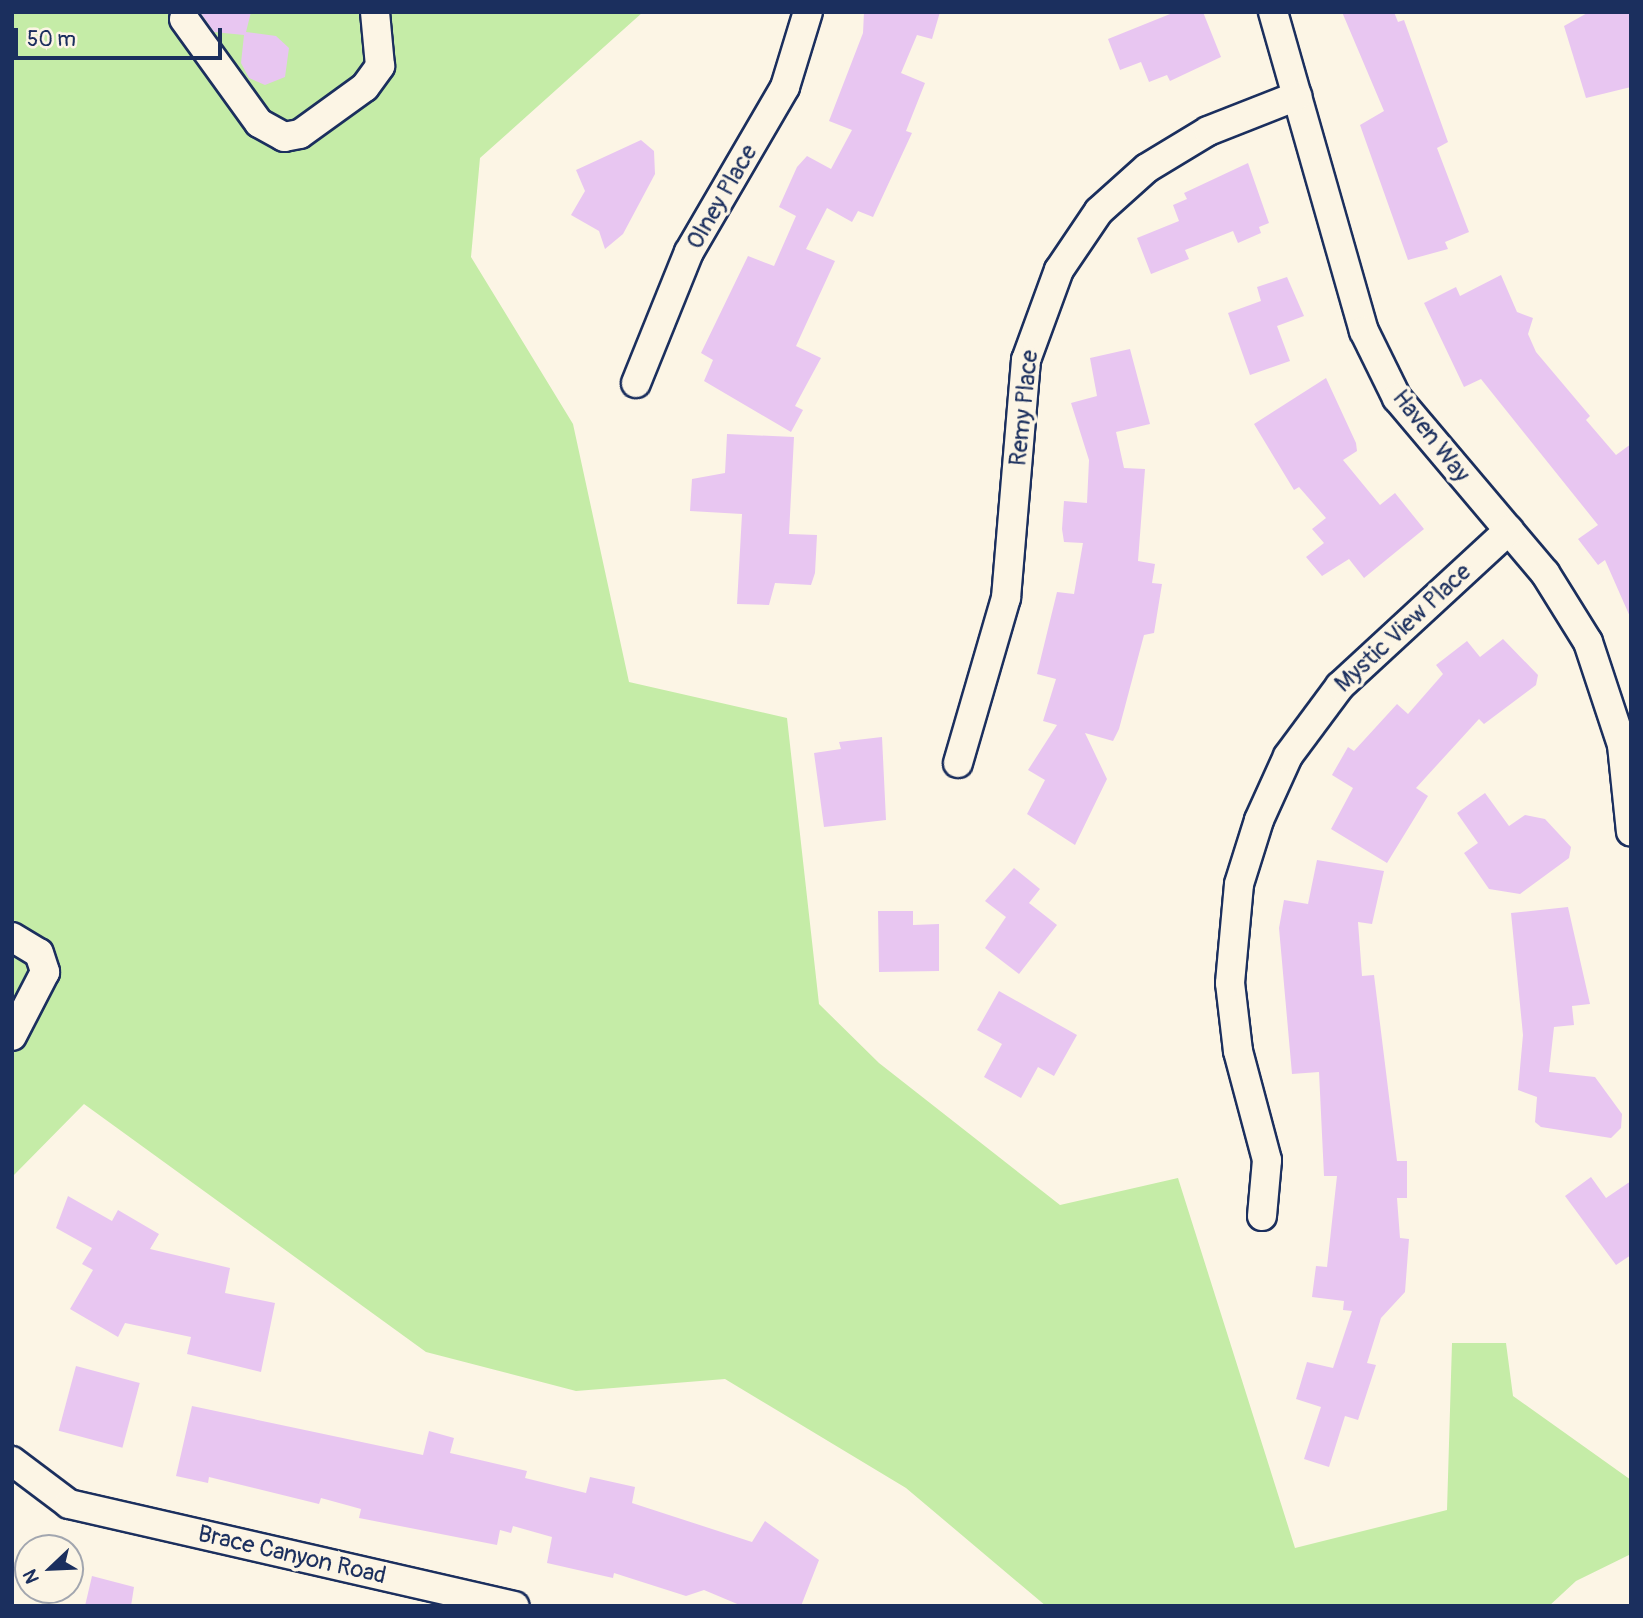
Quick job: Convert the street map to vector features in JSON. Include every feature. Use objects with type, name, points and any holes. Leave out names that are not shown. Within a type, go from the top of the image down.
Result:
[{"type":"street","points":[[184,19],[259,122],[284,137],[300,134],[365,87],[380,66],[375,12]]},
{"type":"street","name":"Olney Place","points":[[636,383],[684,262],[785,87],[808,12]]},
{"type":"street","name":"Haven Way","points":[[1273,12],[1360,317],[1396,398],[1509,530],[1569,607],[1622,708],[1631,832]]},
{"type":"street","name":"Remy Place","points":[[958,762],[1006,598],[1026,360],[1059,270],[1099,211],[1147,168],[1208,131],[1297,96]]},
{"type":"street","name":"Mystic View Place","points":[[1262,1216],[1267,1160],[1238,1051],[1230,983],[1233,918],[1255,831],[1288,756],[1340,686],[1509,530]]},
{"type":"street","points":[[12,937],[39,953],[45,972],[12,1036]]},
{"type":"street","name":"Brace Canyon Road","points":[[12,1461],[69,1504],[514,1606]]},
{"type":"green space","points":[[12,12],[643,12],[480,158],[471,257],[573,424],[629,682],[787,718],[819,1004],[879,1063],[1060,1205],[1178,1178],[1295,1548],[1447,1510],[1452,1343],[1506,1343],[1513,1396],[1631,1480],[1631,1554],[1576,1581],[1549,1606],[1046,1606],[906,1488],[725,1379],[576,1391],[426,1352],[84,1104],[12,1177]]},
{"type":"building","points":[[200,12],[251,12],[246,32],[276,36],[289,48],[285,77],[265,85],[249,78],[241,63],[244,35],[214,32]]},
{"type":"building","points":[[864,12],[940,12],[932,39],[917,35],[901,73],[925,83],[906,131],[912,133],[873,217],[858,211],[852,222],[827,208],[806,249],[835,261],[796,346],[821,358],[795,406],[803,410],[791,432],[704,381],[713,360],[701,353],[748,256],[774,266],[796,216],[779,207],[797,167],[807,156],[831,169],[852,130],[829,121],[863,33]]},
{"type":"building","points":[[1175,12],[1203,12],[1221,57],[1170,81],[1167,75],[1149,82],[1141,62],[1120,70],[1108,39]]},
{"type":"building","points":[[1342,12],[1394,12],[1398,22],[1404,20],[1448,142],[1437,148],[1469,232],[1445,242],[1448,249],[1408,260],[1360,125],[1384,111]]},
{"type":"building","points":[[1589,12],[1631,12],[1631,87],[1586,98],[1564,26]]},
{"type":"building","points":[[641,140],[654,151],[655,174],[623,234],[605,249],[599,231],[571,215],[585,191],[576,170]]},
{"type":"building","points":[[1248,163],[1269,223],[1259,227],[1261,233],[1238,243],[1233,231],[1185,250],[1189,259],[1151,274],[1137,238],[1179,221],[1173,205],[1187,199],[1184,193]]},
{"type":"building","points":[[1501,275],[1517,312],[1533,318],[1528,334],[1536,352],[1590,416],[1586,420],[1616,455],[1631,444],[1631,619],[1605,560],[1598,565],[1578,539],[1598,525],[1481,379],[1464,387],[1424,303],[1456,287],[1460,296]]},
{"type":"building","points":[[1287,277],[1304,316],[1277,326],[1290,361],[1250,375],[1228,313],[1261,301],[1257,287]]},
{"type":"building","points":[[1130,349],[1150,424],[1116,432],[1124,468],[1145,469],[1138,561],[1155,564],[1152,583],[1162,584],[1154,633],[1144,635],[1119,729],[1113,741],[1085,733],[1107,779],[1075,845],[1027,814],[1045,780],[1028,770],[1057,725],[1043,721],[1056,679],[1037,674],[1057,592],[1074,594],[1083,543],[1064,542],[1062,529],[1064,501],[1087,503],[1089,460],[1071,403],[1097,396],[1090,358]]},
{"type":"building","points":[[1326,378],[1356,443],[1357,451],[1343,460],[1380,505],[1395,493],[1424,529],[1364,578],[1349,559],[1322,576],[1306,557],[1324,543],[1312,529],[1326,518],[1299,487],[1294,490],[1254,424]]},
{"type":"building","points":[[727,434],[794,437],[789,534],[817,535],[815,573],[811,585],[775,583],[769,605],[737,604],[742,514],[690,511],[692,479],[725,473]]},
{"type":"building","points":[[1503,639],[1538,675],[1536,685],[1484,724],[1479,719],[1416,788],[1428,796],[1387,863],[1331,829],[1353,788],[1332,775],[1348,747],[1354,751],[1397,704],[1408,714],[1443,674],[1436,665],[1467,641],[1480,657]]},
{"type":"building","points":[[882,737],[886,820],[824,827],[814,753],[841,749],[839,742]]},
{"type":"building","points":[[1485,793],[1509,826],[1525,815],[1545,819],[1571,847],[1569,858],[1520,894],[1489,889],[1464,853],[1478,843],[1457,813]]},
{"type":"building","points":[[1317,860],[1384,871],[1372,924],[1358,922],[1362,976],[1374,975],[1397,1161],[1407,1161],[1407,1198],[1397,1198],[1400,1238],[1409,1239],[1405,1292],[1381,1318],[1367,1363],[1376,1365],[1358,1420],[1345,1416],[1329,1467],[1304,1459],[1321,1407],[1296,1399],[1307,1362],[1333,1368],[1352,1311],[1343,1310],[1344,1301],[1312,1297],[1316,1266],[1327,1267],[1337,1176],[1324,1176],[1319,1072],[1292,1074],[1279,928],[1284,900],[1308,904]]},
{"type":"building","points":[[1014,868],[1040,889],[1029,903],[1057,925],[1019,974],[985,948],[1006,917],[985,901]]},
{"type":"building","points":[[1568,907],[1590,1004],[1572,1006],[1574,1025],[1554,1027],[1549,1072],[1595,1077],[1622,1114],[1621,1128],[1611,1138],[1541,1127],[1535,1122],[1537,1097],[1518,1090],[1523,1035],[1511,913]]},
{"type":"building","points":[[878,911],[913,911],[913,925],[939,924],[939,971],[879,972]]},
{"type":"building","points":[[999,991],[1077,1035],[1054,1076],[1038,1067],[1021,1098],[984,1077],[1002,1044],[977,1030]]},
{"type":"building","points":[[1591,1177],[1606,1198],[1631,1181],[1631,1255],[1616,1265],[1565,1196]]},
{"type":"building","points":[[68,1196],[112,1221],[118,1210],[159,1234],[150,1249],[230,1268],[225,1293],[275,1303],[261,1372],[187,1354],[191,1337],[125,1323],[118,1337],[70,1309],[93,1270],[82,1264],[92,1248],[56,1228]]},
{"type":"building","points":[[76,1366],[140,1383],[122,1448],[59,1431]]},
{"type":"building","points":[[192,1406],[423,1455],[429,1431],[454,1438],[450,1453],[527,1471],[525,1478],[586,1493],[590,1477],[635,1487],[632,1503],[752,1542],[765,1521],[819,1560],[801,1606],[742,1606],[704,1590],[686,1596],[614,1573],[613,1578],[547,1563],[552,1537],[513,1526],[511,1533],[500,1530],[497,1545],[359,1518],[361,1509],[321,1498],[319,1504],[209,1477],[208,1483],[176,1476]]},
{"type":"building","points":[[92,1576],[134,1587],[131,1606],[85,1606]]}]
